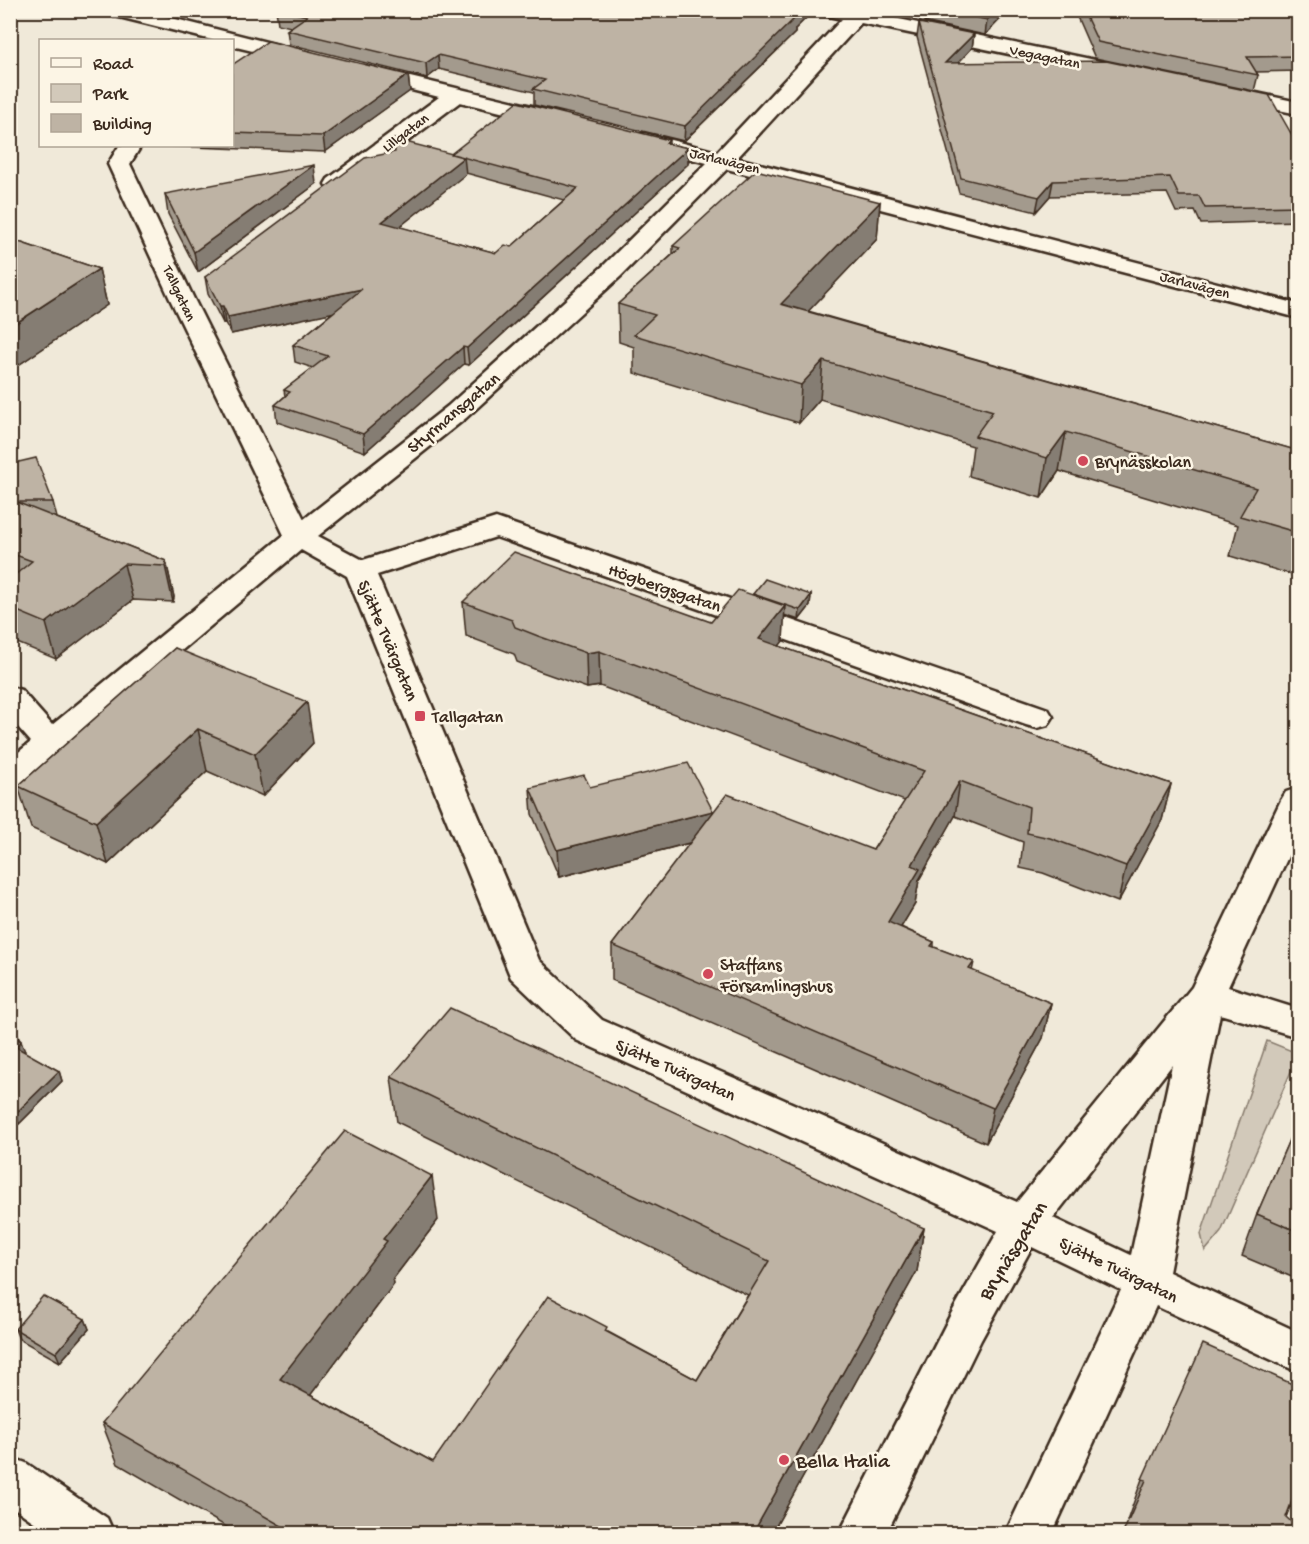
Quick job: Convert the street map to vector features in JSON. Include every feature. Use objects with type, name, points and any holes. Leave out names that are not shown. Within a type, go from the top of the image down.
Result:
[{"type":"street","points":[[114,10],[207,39]]},
{"type":"street","points":[[192,36],[209,10]]},
{"type":"street","name":"Vegagatan","points":[[827,10],[859,14],[1137,75]]},
{"type":"street","name":"Styrmansgatan","points":[[10,777],[299,537],[457,412],[612,271],[724,160],[859,14]]},
{"type":"street","points":[[234,44],[319,61]]},
{"type":"street","points":[[342,67],[578,124]]},
{"type":"street","points":[[1206,89],[1299,108]]},
{"type":"street","name":"Lillgatan","points":[[314,200],[455,95]]},
{"type":"street","name":"Jarlavägen","points":[[623,135],[1299,311]]},
{"type":"street","name":"Tallgatan","points":[[129,147],[119,164],[192,292],[299,537]]},
{"type":"street","name":"Högbergsgatan","points":[[360,571],[496,527],[1037,717]]},
{"type":"street","name":"Sjätte Tvärgatan","points":[[299,537],[360,571],[524,968],[589,1030],[1024,1224],[1299,1353]]},
{"type":"street","points":[[10,697],[50,744]]},
{"type":"street","name":"Brynäsgatan","points":[[862,1533],[966,1327],[1024,1224],[1206,995],[1299,800]]},
{"type":"street","points":[[1206,995],[1299,1023]]},
{"type":"street","name":"Brynäsgatan","points":[[1028,1533],[1146,1282],[1206,995]]},
{"type":"street","points":[[10,1478],[92,1533]]},
{"type":"green space","points":[[1267,1041],[1292,1051],[1296,1060],[1221,1232],[1205,1251],[1201,1234]]},
{"type":"building","points":[[282,10],[800,10],[795,18],[685,126],[533,89],[545,80],[438,55],[426,63],[287,30],[307,16]]},
{"type":"building","points":[[943,10],[996,10],[987,20]]},
{"type":"building","points":[[1083,10],[1299,10],[1299,56],[1247,57],[1258,75],[1098,42]]},
{"type":"building","points":[[919,23],[974,34],[945,63],[1106,61],[1269,95],[1292,135],[1299,134],[1299,206],[1205,208],[1199,196],[1179,196],[1170,177],[1053,181],[1039,197],[961,178]]},
{"type":"building","points":[[268,41],[408,75],[323,136],[234,133],[234,64]]},
{"type":"building","points":[[517,102],[669,140],[666,143],[688,148],[467,348],[463,347],[363,434],[275,405],[290,392],[284,390],[328,356],[293,345],[362,289],[228,317],[205,277],[365,158],[395,152],[394,139],[451,154]],"holes":[[[464,157],[578,188],[511,247],[505,245],[496,253],[382,222]]]},
{"type":"building","points":[[314,165],[194,252],[165,194]]},
{"type":"building","points":[[756,170],[880,202],[781,304],[1299,451],[1299,533],[1240,516],[1256,488],[1066,432],[1047,458],[975,436],[993,411],[823,361],[801,385],[634,335],[655,315],[618,304],[680,248],[673,246]]},
{"type":"building","points":[[10,239],[99,269],[10,327]]},
{"type":"building","points":[[36,458],[53,502],[16,502],[166,561],[165,566],[124,564],[46,623],[10,608],[10,579],[32,561],[10,553],[10,464]]},
{"type":"building","points":[[514,552],[711,622],[738,590],[785,606],[759,639],[1171,784],[1126,866],[1050,838],[1027,833],[1029,807],[960,781],[912,865],[920,869],[888,922],[934,942],[931,946],[974,962],[969,969],[1051,1003],[993,1108],[612,945],[727,794],[873,850],[924,771],[599,651],[586,653],[538,636],[515,627],[512,620],[463,602]]},
{"type":"building","points":[[765,579],[811,595],[800,610],[753,594]]},
{"type":"building","points":[[175,648],[307,702],[255,754],[198,729],[96,822],[18,786]]},
{"type":"building","points":[[688,763],[713,811],[557,850],[530,788],[584,775],[590,787]]},
{"type":"building","points":[[450,1008],[924,1228],[753,1533],[294,1533],[102,1423],[345,1131],[432,1176],[383,1239],[387,1241],[280,1379],[433,1462],[548,1296],[607,1327],[605,1331],[697,1380],[769,1261],[391,1077]]},
{"type":"building","points":[[10,1030],[17,1034],[14,1037],[21,1041],[16,1047],[59,1071],[15,1114],[10,1111]]},
{"type":"building","points":[[1299,1117],[1299,1232],[1257,1214]]},
{"type":"building","points":[[43,1296],[85,1319],[56,1353],[15,1329]]},
{"type":"building","points":[[1203,1344],[1299,1387],[1299,1482],[1286,1517],[1299,1529],[1299,1533],[1123,1533],[1146,1480],[1142,1479]]},
{"type":"place","name":"Brynässkolan","points":[[1083,461]]},
{"type":"place","name":"Tallgatan","points":[[420,716]]},
{"type":"place","name":"Staffans Församlingshus","points":[[708,974]]},
{"type":"place","name":"Bella Italia","points":[[784,1460]]}]
